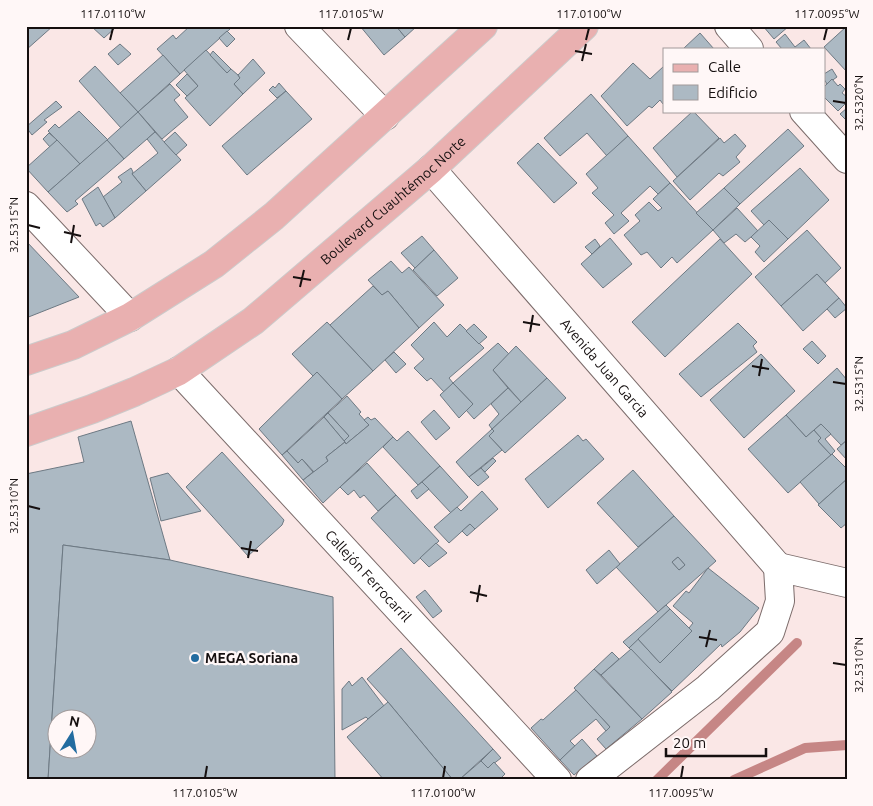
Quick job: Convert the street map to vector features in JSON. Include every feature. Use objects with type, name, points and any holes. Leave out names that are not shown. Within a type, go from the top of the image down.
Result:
[{"type":"main road","points":[[26,361],[73,345],[130,317],[214,264],[274,216],[482,26]]},
{"type":"main road","name":"Boulevard Cuauhtémoc Norte","points":[[26,432],[109,402],[179,371],[253,321],[431,169],[584,26]]},
{"type":"street","points":[[299,26],[385,116]]},
{"type":"street","points":[[729,26],[748,48]]},
{"type":"street","points":[[805,112],[847,159]]},
{"type":"street","name":"Avenida Juan Garcia","points":[[431,169],[778,567]]},
{"type":"street","points":[[26,206],[130,317]]},
{"type":"street","name":"Callejón Ferrocarril","points":[[179,371],[557,780]]},
{"type":"street","points":[[590,780],[708,688],[770,632],[780,601],[778,567],[847,583]]},
{"type":"building","points":[[26,26],[53,26],[26,50]]},
{"type":"building","points":[[91,26],[115,26],[116,27],[104,38]]},
{"type":"building","points":[[190,26],[228,26],[230,29],[180,74],[157,49],[173,35],[176,39]]},
{"type":"building","points":[[360,26],[396,26],[405,37],[384,55]]},
{"type":"building","points":[[396,26],[417,26],[405,37]]},
{"type":"building","points":[[763,26],[789,26],[774,39]]},
{"type":"building","points":[[847,26],[847,72],[826,48],[824,47]]},
{"type":"building","points":[[227,31],[235,39],[227,47],[219,38]]},
{"type":"building","points":[[700,33],[713,48],[684,48]]},
{"type":"building","points":[[785,34],[795,47],[804,40],[810,48],[781,48],[776,42]]},
{"type":"building","points":[[120,44],[131,54],[118,65],[108,54]]},
{"type":"building","points":[[206,50],[227,73],[231,69],[238,75],[240,78],[234,84],[243,94],[210,126],[185,98],[198,86],[184,70]]},
{"type":"building","points":[[213,51],[231,69],[227,73],[210,55]]},
{"type":"building","points":[[163,55],[180,74],[138,112],[120,93]]},
{"type":"building","points":[[253,59],[265,73],[243,94],[234,84],[240,78],[238,75]]},
{"type":"building","points":[[633,63],[650,79],[663,67],[663,104],[660,100],[652,108],[649,106],[627,126],[601,96]]},
{"type":"building","points":[[95,66],[138,112],[121,128],[79,81]]},
{"type":"building","points":[[832,69],[837,77],[827,84],[826,73]]},
{"type":"building","points":[[187,74],[198,86],[187,96],[176,85]]},
{"type":"building","points":[[832,79],[838,86],[840,84],[845,89],[842,93],[847,97],[847,102],[838,111],[826,99],[826,85]]},
{"type":"building","points":[[279,83],[286,91],[277,98],[269,90],[273,86],[275,88]]},
{"type":"building","points":[[170,84],[180,95],[174,100],[188,117],[162,139],[138,112]]},
{"type":"building","points":[[286,91],[312,119],[247,175],[222,146]]},
{"type":"building","points":[[591,94],[628,136],[607,156],[587,133],[560,156],[544,138]]},
{"type":"building","points":[[56,101],[62,107],[44,120],[47,122],[32,135],[26,127]]},
{"type":"building","points":[[847,108],[847,121],[840,114]]},
{"type":"building","points":[[79,111],[108,140],[80,164],[48,131],[55,124],[59,128]]},
{"type":"building","points":[[138,112],[155,132],[124,159],[107,140]]},
{"type":"building","points":[[692,112],[719,138],[677,177],[653,148]]},
{"type":"building","points":[[788,129],[804,146],[740,204],[724,188]]},
{"type":"building","points":[[155,132],[181,160],[146,191],[132,174],[158,153],[147,139]]},
{"type":"building","points":[[175,132],[187,145],[176,155],[164,142]]},
{"type":"building","points":[[49,133],[57,140],[50,147],[43,139]]},
{"type":"building","points":[[735,134],[746,146],[736,157],[740,162],[723,176],[719,173],[690,200],[673,181],[720,138],[724,143]]},
{"type":"building","points":[[628,136],[670,183],[658,194],[650,186],[621,213],[629,221],[614,234],[605,223],[614,215],[592,193],[598,188],[586,174]]},
{"type":"building","points":[[57,140],[80,164],[48,192],[26,168]]},
{"type":"building","points":[[107,140],[124,159],[75,201],[78,204],[67,212],[48,192]]},
{"type":"building","points":[[538,143],[577,183],[554,203],[517,163]]},
{"type":"building","points":[[131,168],[132,174],[146,191],[115,218],[103,197],[122,182],[118,177]]},
{"type":"building","points":[[800,168],[829,200],[788,239],[769,220],[764,225],[751,211]]},
{"type":"building","points":[[670,183],[713,230],[677,263],[672,257],[661,268],[647,252],[641,255],[624,235],[640,221],[635,215],[649,202],[658,211],[662,208],[653,199]]},
{"type":"building","points":[[98,187],[115,218],[103,227],[100,223],[96,226],[82,199]]},
{"type":"building","points":[[724,188],[740,204],[713,230],[696,213]]},
{"type":"building","points":[[737,208],[758,231],[745,242],[736,234],[724,243],[713,230]]},
{"type":"building","points":[[769,220],[788,239],[764,262],[755,252],[760,246],[751,237]]},
{"type":"building","points":[[807,230],[841,268],[825,283],[817,274],[781,306],[755,277]]},
{"type":"building","points":[[422,236],[434,250],[415,268],[401,253]]},
{"type":"building","points":[[610,238],[632,264],[603,288],[581,264]]},
{"type":"building","points":[[595,239],[600,246],[592,254],[585,247]]},
{"type":"building","points":[[720,239],[752,274],[665,357],[632,322]]},
{"type":"building","points":[[26,241],[79,297],[26,318]]},
{"type":"building","points":[[434,250],[458,278],[437,296],[413,270]]},
{"type":"building","points":[[391,261],[402,273],[409,267],[444,305],[419,328],[388,291],[382,295],[368,280]]},
{"type":"building","points":[[817,274],[839,298],[803,331],[781,306]]},
{"type":"building","points":[[373,286],[382,295],[388,291],[419,328],[373,371],[330,325]]},
{"type":"building","points":[[839,298],[847,308],[835,318],[827,309]]},
{"type":"building","points":[[327,322],[373,371],[342,399],[317,372],[313,376],[292,354]]},
{"type":"building","points":[[434,322],[447,337],[460,324],[484,348],[449,378],[453,383],[444,392],[431,378],[427,381],[414,368],[424,359],[411,345]]},
{"type":"building","points":[[738,323],[757,342],[753,346],[757,352],[701,397],[679,374]]},
{"type":"building","points":[[474,324],[487,337],[479,344],[466,331]]},
{"type":"building","points":[[812,341],[826,356],[818,364],[803,349]]},
{"type":"building","points":[[498,343],[509,354],[493,370],[508,388],[474,419],[466,410],[473,404],[453,383]]},
{"type":"building","points":[[516,346],[547,378],[521,402],[493,370]]},
{"type":"building","points":[[394,352],[406,364],[396,373],[385,360]]},
{"type":"building","points":[[761,354],[795,391],[744,438],[710,400]]},
{"type":"building","points":[[837,368],[847,380],[847,440],[841,445],[821,424],[806,437],[786,415]]},
{"type":"building","points":[[317,372],[342,399],[282,455],[259,429]]},
{"type":"building","points":[[547,378],[566,398],[505,453],[489,436],[494,431],[492,429]]},
{"type":"building","points":[[453,383],[473,404],[459,418],[440,395]]},
{"type":"building","points":[[508,388],[521,402],[492,429],[489,425],[499,414],[491,404]]},
{"type":"building","points":[[347,396],[369,425],[346,444],[344,441],[349,436],[328,413]]},
{"type":"building","points":[[434,410],[450,428],[436,440],[421,422]]},
{"type":"building","points":[[328,413],[349,436],[344,441],[324,417]]},
{"type":"building","points":[[786,415],[806,437],[814,430],[821,438],[818,441],[831,455],[788,493],[748,449]]},
{"type":"building","points":[[324,417],[345,442],[326,457],[328,461],[314,472],[302,459],[298,463],[287,451]]},
{"type":"building","points":[[368,417],[371,420],[375,418],[393,437],[323,503],[303,480],[328,461],[326,457],[345,442],[346,444],[369,425],[364,420]]},
{"type":"building","points":[[131,421],[170,560],[63,545],[53,708],[48,708],[48,780],[26,780],[26,474],[84,462],[78,437]]},
{"type":"building","points":[[821,424],[831,434],[825,439],[835,451],[831,455],[818,441],[821,438],[814,430]]},
{"type":"building","points":[[492,429],[494,431],[489,436],[502,450],[469,477],[456,462]]},
{"type":"building","points":[[408,431],[440,466],[418,485],[383,447],[393,437],[397,441]]},
{"type":"building","points":[[578,435],[583,441],[586,439],[604,459],[548,508],[525,479]]},
{"type":"building","points":[[847,440],[847,460],[837,449]]},
{"type":"building","points":[[287,451],[298,463],[302,459],[313,472],[303,480],[282,455]]},
{"type":"building","points":[[222,452],[284,520],[282,525],[248,556],[186,487]]},
{"type":"building","points":[[832,454],[847,469],[847,479],[819,504],[800,482]]},
{"type":"building","points":[[493,458],[496,461],[485,472],[481,468]]},
{"type":"building","points":[[367,463],[396,495],[378,511],[364,495],[360,498],[354,490],[348,495],[340,487]]},
{"type":"building","points":[[440,466],[468,497],[451,513],[422,482]]},
{"type":"building","points":[[481,468],[489,477],[478,486],[469,477]]},
{"type":"building","points":[[633,470],[674,516],[638,547],[597,503]]},
{"type":"building","points":[[168,473],[201,511],[161,521],[150,478]]},
{"type":"building","points":[[847,479],[847,523],[841,528],[818,505]]},
{"type":"building","points":[[422,482],[429,489],[417,499],[411,491]]},
{"type":"building","points":[[482,491],[498,509],[475,529],[470,524],[449,543],[434,527],[457,507],[461,511]]},
{"type":"building","points":[[396,495],[439,541],[414,564],[371,518]]},
{"type":"building","points":[[674,516],[716,561],[658,612],[616,567]],"holes":[[[678,557],[685,565],[679,570],[672,562]]]},
{"type":"building","points":[[470,524],[475,529],[467,536],[462,531]]},
{"type":"building","points":[[436,543],[447,553],[429,567],[420,558]]},
{"type":"building","name":"MEGA Soriana","points":[[63,545],[170,560],[333,597],[335,780],[48,780],[49,758],[98,758],[98,708],[53,708]]},
{"type":"building","points":[[609,550],[620,564],[597,584],[586,570]]},
{"type":"building","points":[[678,557],[685,565],[679,570],[672,562]]},
{"type":"building","points":[[708,568],[759,608],[740,632],[722,647],[721,644],[672,691],[629,648],[638,639],[660,663],[692,631],[689,628],[693,623],[673,606],[686,591],[689,593]]},
{"type":"building","points":[[425,590],[442,611],[433,618],[416,597]]},
{"type":"building","points":[[666,605],[670,609],[629,648],[623,642]]},
{"type":"building","points":[[670,609],[692,631],[660,663],[638,639]]},
{"type":"building","points":[[401,648],[493,749],[460,779],[453,780],[367,679]]},
{"type":"building","points":[[631,649],[672,692],[642,719],[601,675]]},
{"type":"building","points":[[612,652],[619,659],[601,675],[594,669]]},
{"type":"building","points":[[594,669],[642,719],[606,749],[597,739],[610,727],[574,688]]},
{"type":"building","points":[[362,677],[384,706],[368,719],[366,717],[342,730],[342,689],[349,681],[352,686]]},
{"type":"building","points":[[576,690],[610,727],[606,731],[596,719],[570,741],[575,746],[560,760],[531,728],[541,719],[543,720]]},
{"type":"building","points":[[388,702],[453,780],[384,780],[347,737]]},
{"type":"building","points":[[582,739],[597,756],[574,775],[560,760]]},
{"type":"building","points":[[493,749],[501,758],[488,768],[481,761]]},
{"type":"building","points":[[481,761],[488,768],[494,762],[505,774],[499,780],[459,780]]},
{"type":"waterway","points":[[657,780],[797,643]]},
{"type":"waterway","points":[[734,780],[805,748],[847,745]]},
{"type":"place","name":"MEGA Soriana","points":[[195,658]]}]
